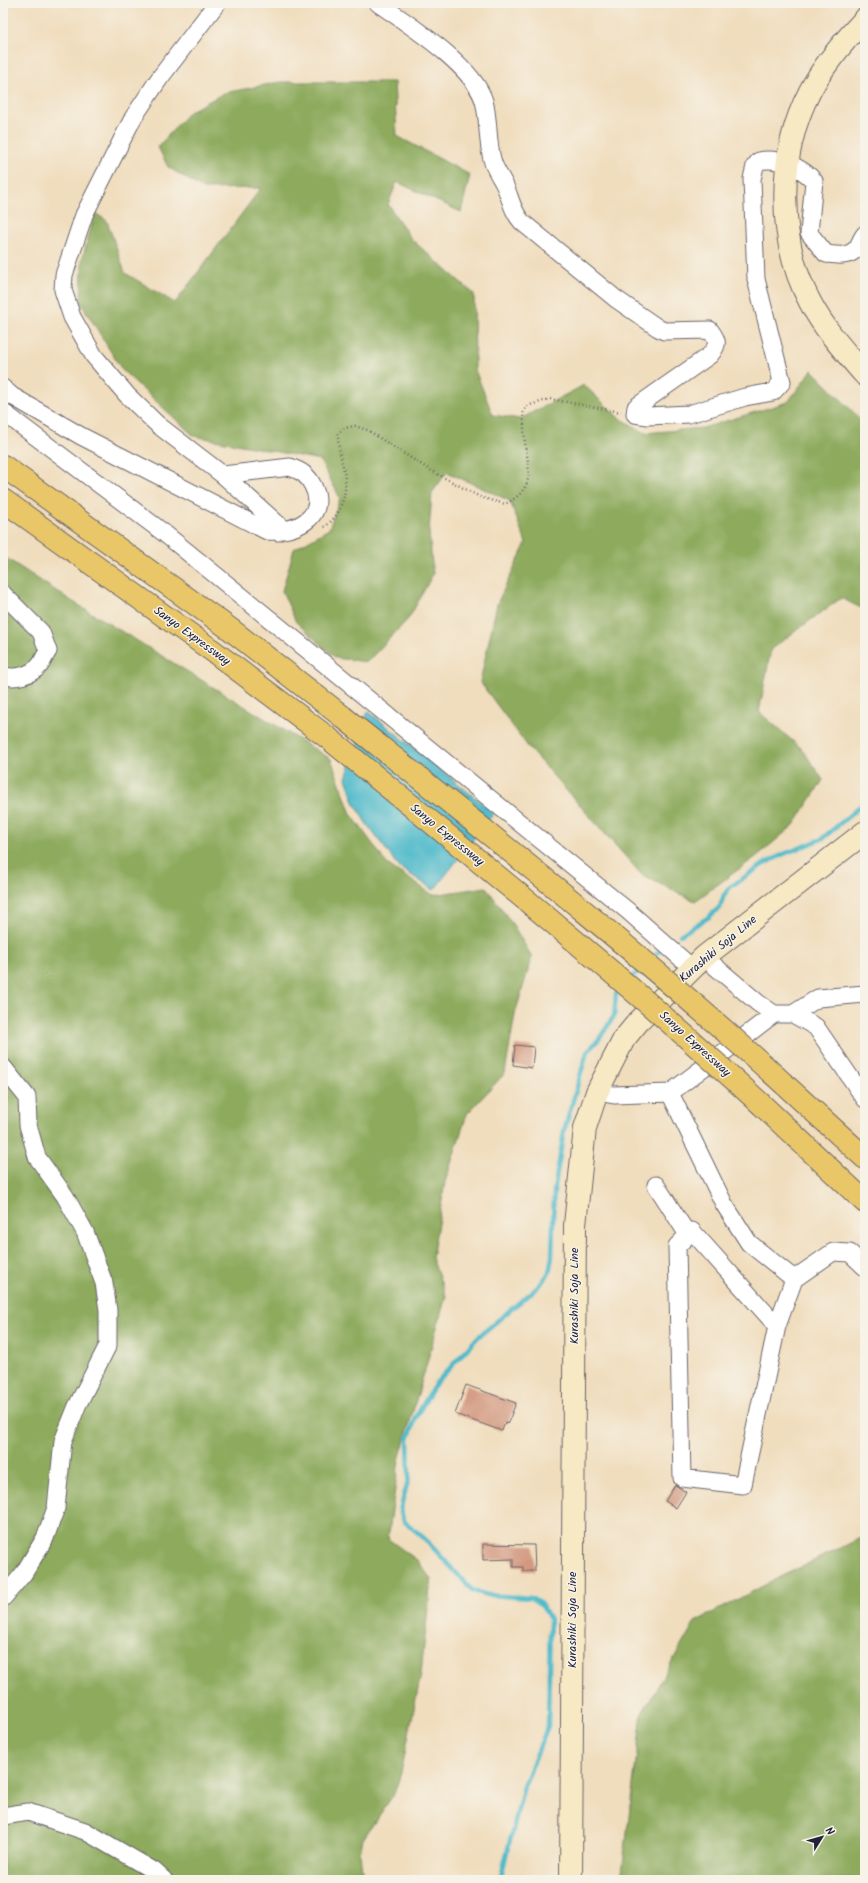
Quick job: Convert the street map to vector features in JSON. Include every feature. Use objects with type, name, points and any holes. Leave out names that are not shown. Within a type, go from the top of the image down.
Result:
[{"type":"highway","points":[[3,466],[230,629],[343,717],[563,893],[705,1012],[865,1158]]},
{"type":"highway","name":"Sanyo Expressway","points":[[3,500],[207,646],[327,737],[530,903],[684,1033],[862,1199]]},
{"type":"main road","points":[[865,19],[828,63],[810,91],[796,123],[788,164],[785,192],[786,232],[796,269],[810,302],[829,332],[865,375]]},
{"type":"main road","name":"Kurashiki Soja Line","points":[[571,1880],[575,1225],[585,1128],[597,1092],[624,1039],[638,1022],[698,963],[865,832]]},
{"type":"street","points":[[216,3],[159,79],[133,118],[84,215],[64,275],[63,290],[72,317],[94,356],[127,394],[158,425],[223,475],[281,527],[278,532]]},
{"type":"street","points":[[378,3],[421,34],[464,70],[476,84],[484,102],[492,160],[505,186],[515,214],[522,222],[616,299],[658,328],[664,331],[710,330],[716,339],[716,347],[710,355],[636,407],[635,414],[648,416],[689,414],[745,397],[773,392],[782,382],[782,377],[756,279],[752,179],[755,166],[759,161],[764,160],[788,164],[807,173],[814,181],[809,233],[826,254],[840,256],[851,253],[857,248],[865,234]]},
{"type":"street","points":[[3,388],[12,396],[81,436],[267,531],[278,532],[294,528],[308,519],[315,511],[318,501],[310,479],[300,470],[290,467],[223,475]]},
{"type":"street","points":[[3,412],[182,548],[628,911],[698,963],[774,1014],[793,1014],[816,1027],[865,1099]]},
{"type":"street","points":[[3,594],[41,632],[48,651],[40,665],[26,674],[10,678],[3,675]]},
{"type":"street","points":[[793,1014],[818,998],[865,994]]},
{"type":"street","points":[[597,1092],[614,1095],[670,1093],[774,1014]]},
{"type":"street","points":[[3,1068],[27,1097],[28,1125],[37,1157],[65,1196],[85,1232],[104,1283],[108,1310],[108,1345],[77,1406],[63,1441],[56,1508],[45,1538],[24,1573],[3,1598]]},
{"type":"street","points":[[670,1093],[724,1204],[749,1243],[794,1279]]},
{"type":"street","points":[[656,1185],[688,1235]]},
{"type":"street","points":[[777,1326],[692,1231],[677,1246],[682,1478],[743,1485],[777,1326],[794,1279],[833,1252],[850,1253],[865,1267]]},
{"type":"street","points":[[3,1816],[28,1812],[85,1832],[154,1871],[164,1880]]},
{"type":"path","points":[[320,528],[326,526],[338,513],[346,494],[346,480],[338,444],[338,434],[344,428],[355,426],[367,430],[455,484],[480,497],[505,504],[515,499],[525,488],[530,473],[523,413],[527,406],[550,399],[635,414]]},
{"type":"green space","points":[[280,82],[394,82],[397,136],[470,175],[461,212],[397,182],[388,204],[411,239],[474,294],[475,370],[493,415],[520,419],[584,385],[618,417],[645,433],[703,428],[788,402],[812,370],[865,424],[865,610],[841,598],[771,649],[759,712],[802,749],[823,780],[794,825],[757,856],[695,901],[642,875],[532,752],[480,682],[497,604],[526,543],[510,501],[447,472],[432,493],[429,532],[433,574],[409,618],[367,662],[336,658],[296,622],[282,591],[294,549],[329,529],[340,498],[320,460],[194,436],[122,370],[81,303],[82,260],[95,213],[107,221],[125,273],[175,303],[261,188],[203,189],[168,167],[158,147],[189,112],[224,93]]},
{"type":"green space","points":[[3,556],[70,600],[331,759],[351,814],[387,864],[433,895],[486,887],[513,925],[532,957],[515,1014],[505,1073],[467,1114],[445,1182],[432,1258],[446,1296],[399,1460],[388,1539],[417,1560],[431,1579],[421,1674],[401,1773],[394,1794],[363,1839],[360,1853],[363,1880],[3,1880]]},
{"type":"green space","points":[[865,1536],[865,1880],[621,1880],[642,1713],[695,1622],[778,1578]]},
{"type":"water","points":[[368,711],[494,813],[434,890],[399,867],[366,823],[355,804],[346,778]]},
{"type":"building","points":[[515,1045],[534,1047],[532,1068],[513,1065]]},
{"type":"building","points":[[466,1385],[516,1403],[508,1423],[505,1422],[502,1431],[455,1414]]},
{"type":"building","points":[[675,1485],[686,1492],[676,1508],[665,1501]]},
{"type":"building","points":[[483,1544],[534,1545],[535,1571],[523,1571],[523,1567],[513,1567],[513,1559],[483,1560]]},
{"type":"waterway","points":[[680,935],[709,917],[720,907],[724,895],[730,887],[764,864],[784,854],[822,839],[865,802]]},
{"type":"waterway","points":[[651,959],[661,949]]},
{"type":"waterway","points":[[629,980],[643,967]]},
{"type":"waterway","points":[[500,1880],[524,1786],[548,1726],[550,1619],[542,1605],[531,1598],[488,1595],[473,1591],[424,1538],[404,1521],[400,1510],[409,1478],[408,1439],[417,1415],[436,1383],[478,1337],[539,1286],[549,1273],[552,1257],[554,1191],[564,1131],[587,1052],[599,1039],[614,1016],[616,994],[621,988]]}]
